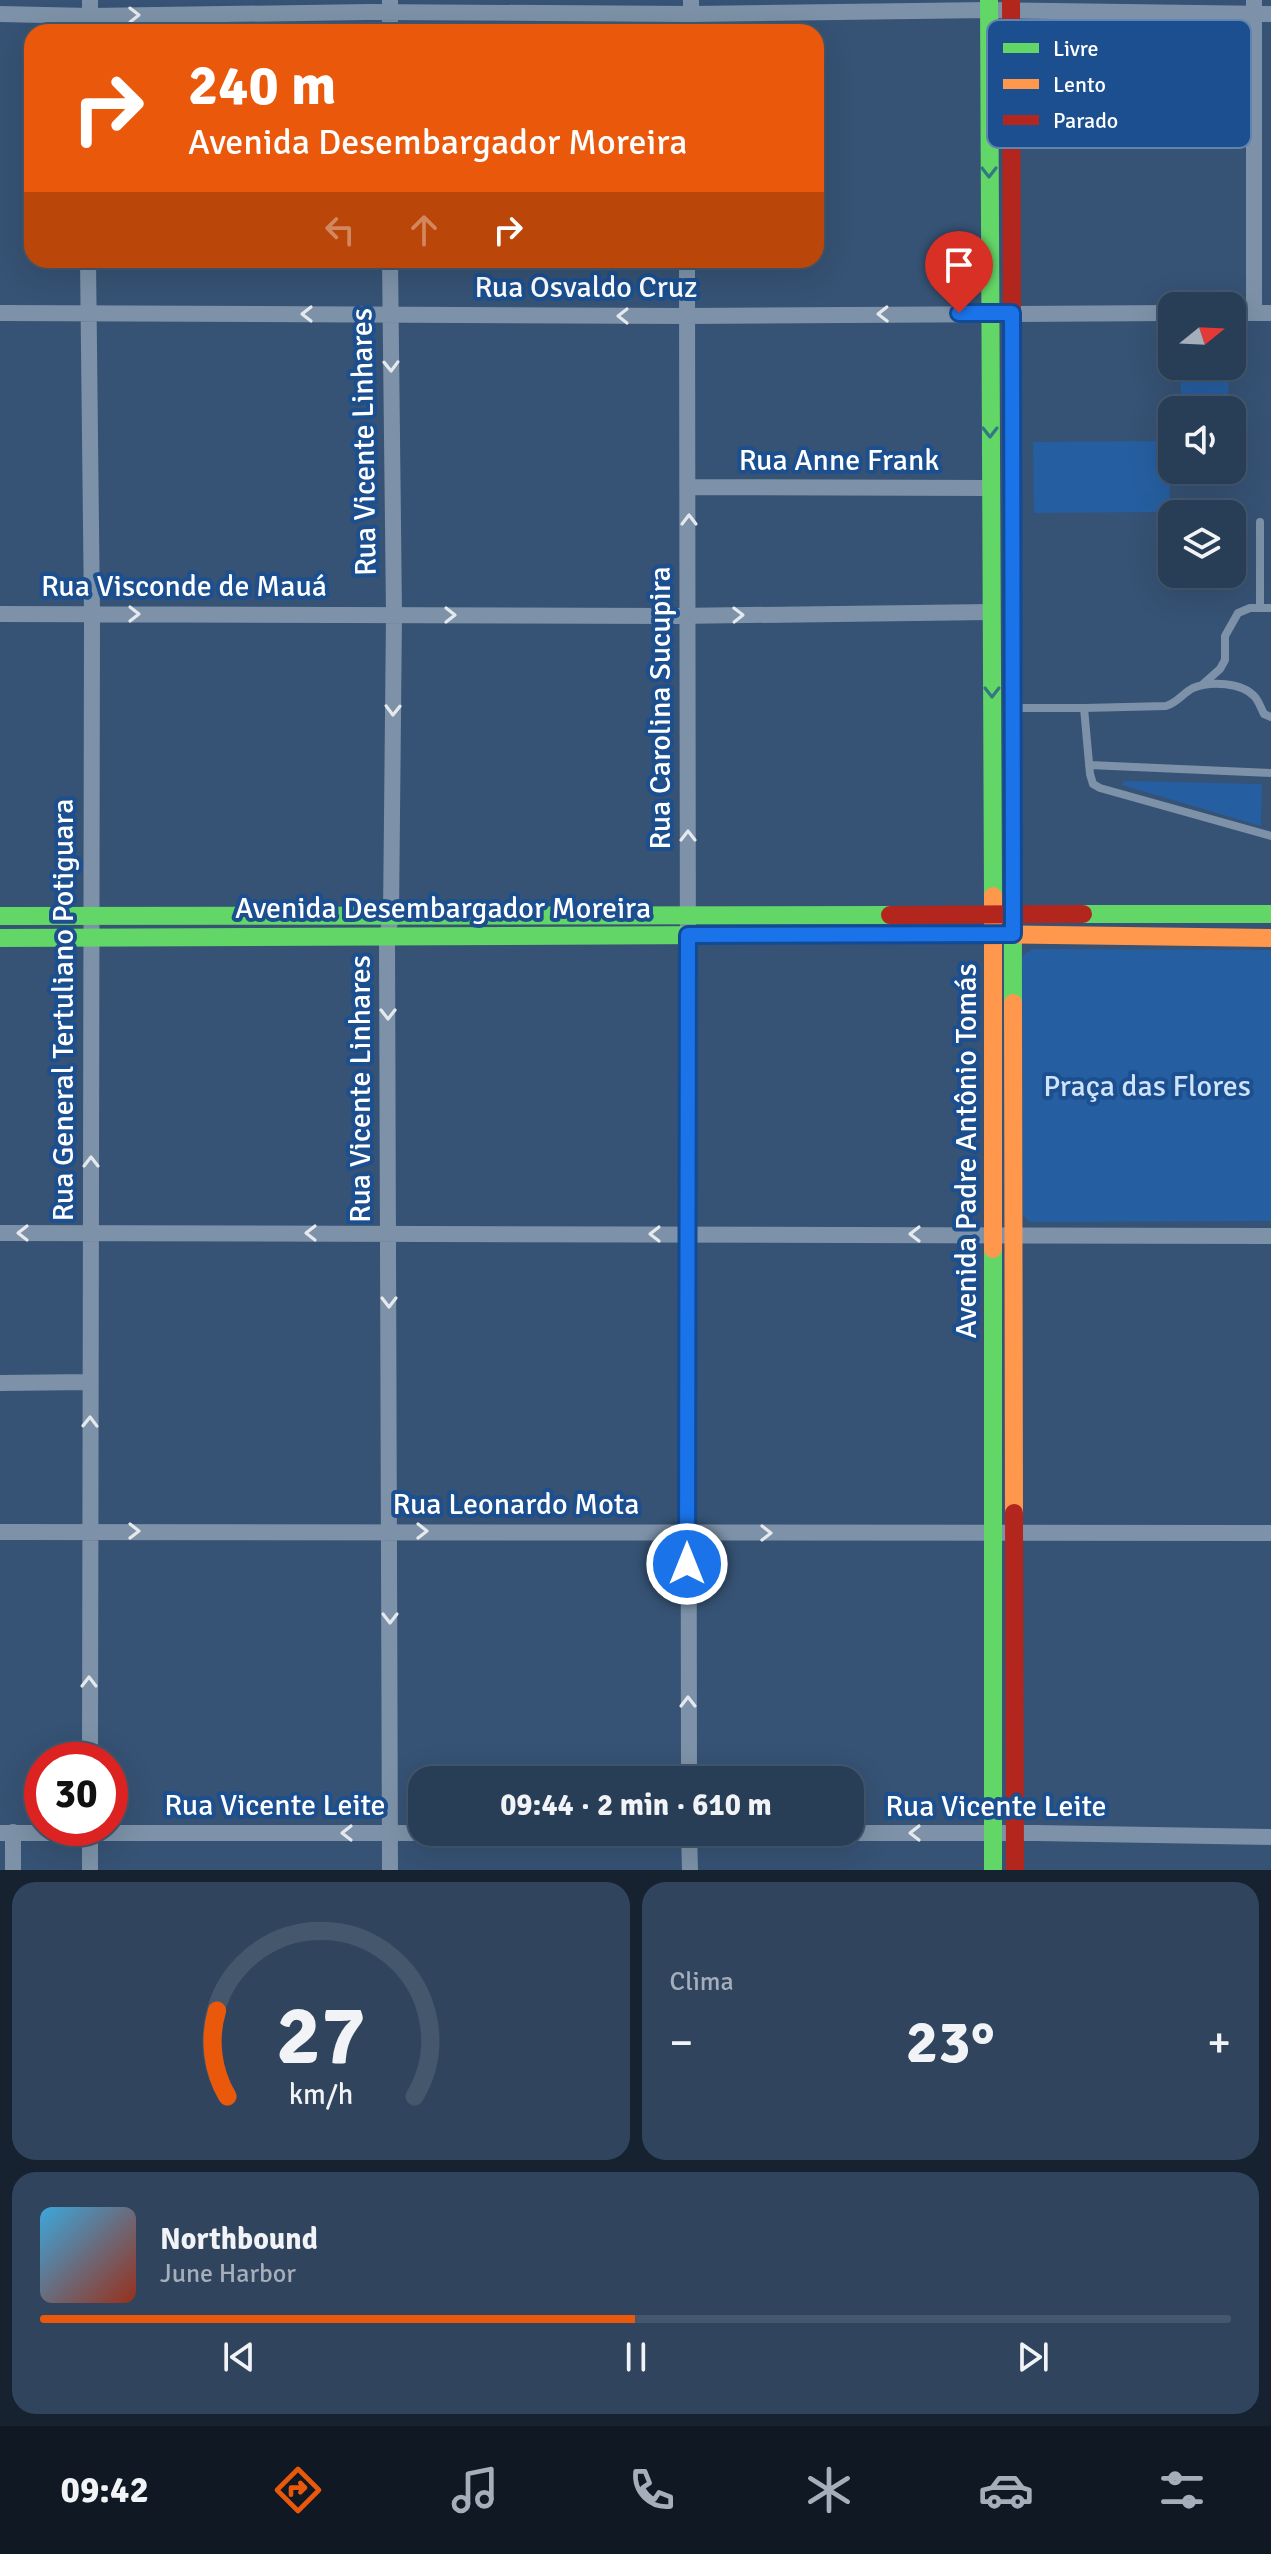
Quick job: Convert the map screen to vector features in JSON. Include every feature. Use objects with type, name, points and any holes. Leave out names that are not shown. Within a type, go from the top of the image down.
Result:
[{"type":"main road","name":"Avenida Padre Antônio Tomás","points":[[989,148],[993,1870]]},
{"type":"main road","name":"Avenida Padre Antônio Tomás","points":[[1011,148],[1015,1870]]},
{"type":"main road","name":"Avenida Desembargador Moreira","points":[[0,938],[91,938],[688,914],[1271,914]]},
{"type":"main road","name":"Avenida Desembargador Moreira","points":[[0,916],[90,916],[688,935],[1013,934],[1271,938]]},
{"type":"street","points":[[0,14],[90,16],[390,6],[1011,5],[1259,10],[1262,313]]},
{"type":"street","name":"Rua General Tertuliano Potiguara","points":[[88,268],[92,614],[90,1742]]},
{"type":"street","name":"Rua Vicente Linhares","points":[[390,268],[394,614],[389,926],[390,1870]]},
{"type":"street","name":"Rua Carolina Sucupira","points":[[687,268],[689,1766]]},
{"type":"street","name":"Rua Osvaldo Cruz","points":[[0,313],[686,316],[1158,313]]},
{"type":"street","name":"Rua Anne Frank","points":[[689,487],[990,488]]},
{"type":"street","name":"Rua Visconde de Mauá","points":[[0,614],[688,616],[991,612]]},
{"type":"street","points":[[0,1233],[1271,1236]]},
{"type":"street","points":[[0,1383],[90,1382]]},
{"type":"street","name":"Rua Leonardo Mota","points":[[0,1532],[1271,1533]]},
{"type":"street","name":"Rua Vicente Leite","points":[[128,1830],[408,1833]]},
{"type":"street","points":[[7,1832],[13,1870]]},
{"type":"street","name":"Rua Vicente Leite","points":[[864,1833],[1271,1837]]},
{"type":"street","points":[[90,1846],[90,1870]]},
{"type":"street","points":[[689,1846],[690,1870]]},
{"type":"lane","points":[[1260,522],[1260,608]]},
{"type":"lane","points":[[1202,686],[1225,660],[1225,636],[1238,613],[1271,608]]},
{"type":"lane","points":[[1012,708],[1166,706],[1194,688],[1229,685],[1246,689],[1257,699],[1264,714],[1271,717]]},
{"type":"lane","points":[[1084,708],[1093,784],[1271,836]]},
{"type":"lane","points":[[1089,765],[1271,773]]},
{"type":"green space","points":[[1181,380],[1229,380],[1228,396],[1181,396]]},
{"type":"green space","points":[[1158,441],[1158,484],[1170,484],[1170,500],[1158,500],[1158,512],[1034,513],[1033,442]]},
{"type":"green space","points":[[1124,781],[1262,784],[1261,826],[1122,785]]},
{"type":"green space","name":"Praça das Flores","points":[[1032,949],[1271,950],[1271,1221],[1030,1222],[1023,1215],[1022,956]]},
{"type":"traffic: fast","points":[[989,0],[989,20]]},
{"type":"traffic: fast","points":[[990,148],[993,896]]},
{"type":"traffic: fast","points":[[1012,332],[1013,1003]]},
{"type":"traffic: fast","points":[[1083,914],[1271,914]]},
{"type":"traffic: fast","points":[[0,916],[890,915]]},
{"type":"traffic: fast","points":[[0,938],[972,934]]},
{"type":"traffic: fast","points":[[993,1249],[993,1870]]},
{"type":"traffic: slow","points":[[993,896],[993,1249]]},
{"type":"traffic: slow","points":[[972,934],[1271,938]]},
{"type":"traffic: slow","points":[[1013,1003],[1014,1513]]},
{"type":"traffic: jam","points":[[1011,0],[1011,20]]},
{"type":"traffic: jam","points":[[1011,148],[1012,332]]},
{"type":"traffic: jam","points":[[890,915],[1083,914]]},
{"type":"traffic: jam","points":[[1014,1513],[1015,1870]]},
{"type":"route","points":[[687,1564],[688,935],[1013,934],[1012,313],[959,313]]}]
